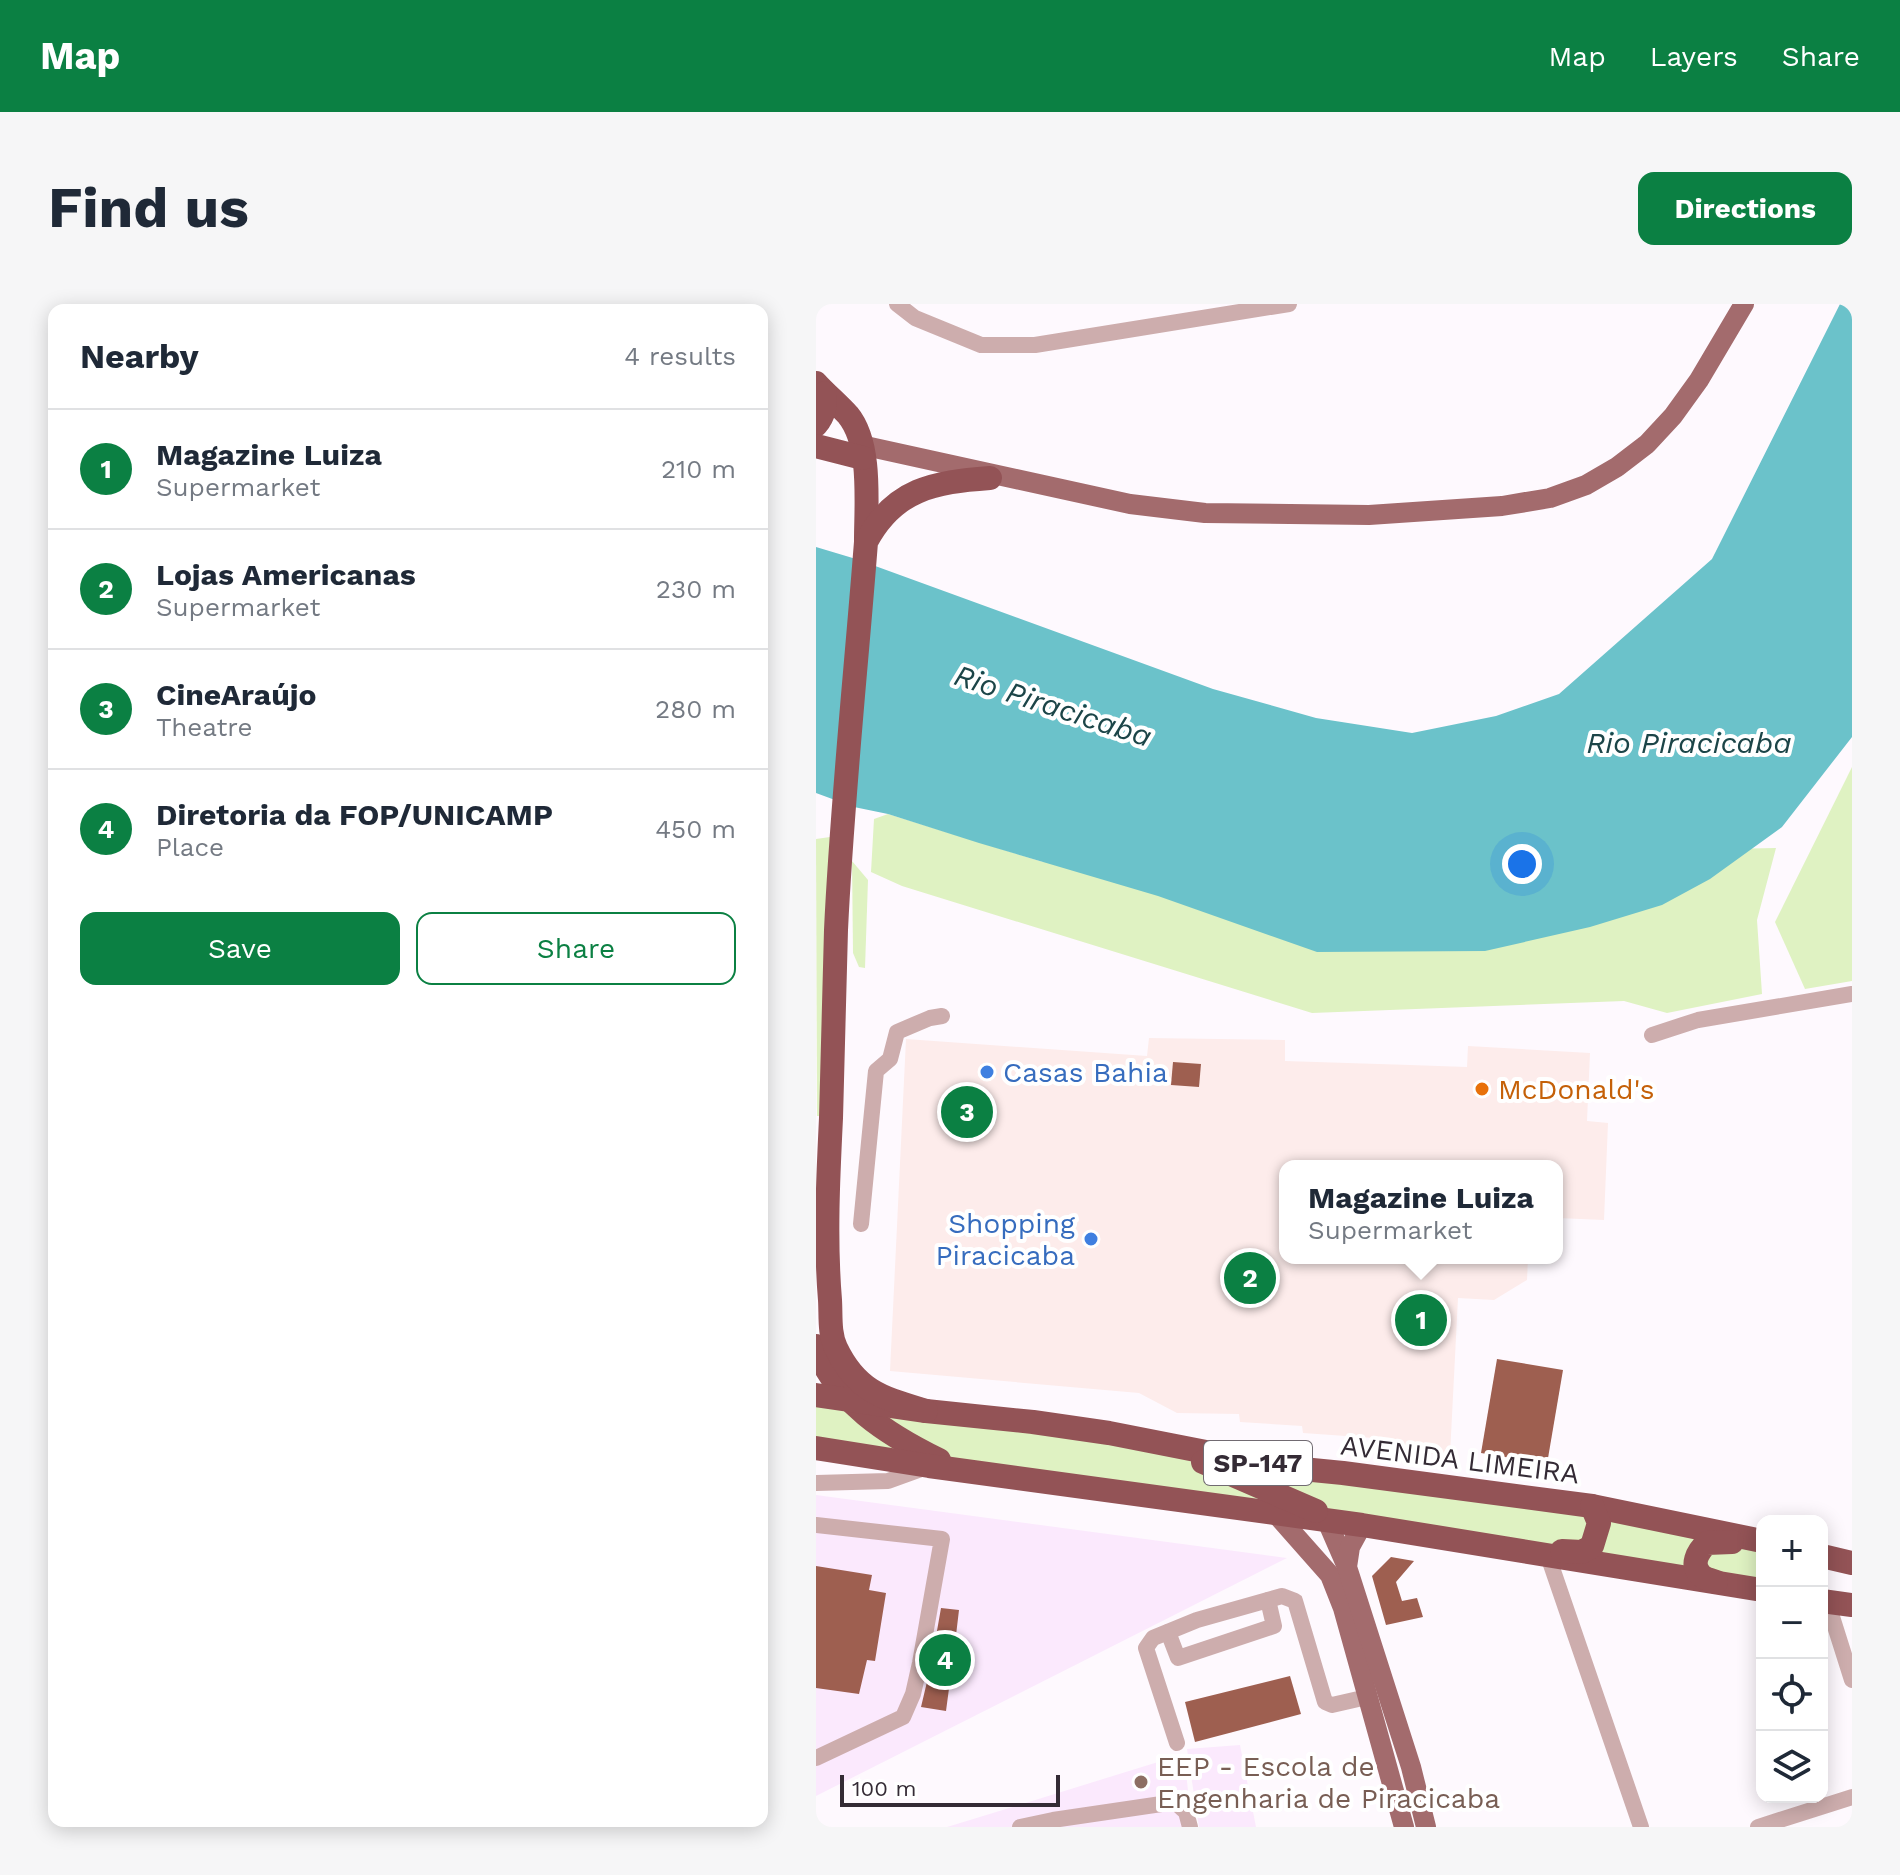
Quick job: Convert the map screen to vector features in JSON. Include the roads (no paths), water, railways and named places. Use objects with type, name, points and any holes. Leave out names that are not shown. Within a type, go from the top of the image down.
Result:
[{"type":"highway","points":[[816,425],[825,407],[820,388]]},
{"type":"highway","points":[[820,388],[849,416],[856,429],[866,477],[866,542],[836,930],[827,1267],[831,1328],[835,1346],[850,1373],[866,1389],[926,1411]]},
{"type":"highway","points":[[816,446],[862,452]]},
{"type":"highway","points":[[866,542],[882,516],[903,498],[930,486],[997,478]]},
{"type":"highway","points":[[816,1346],[822,1364],[847,1398],[891,1435],[959,1470]]},
{"type":"highway","name":"AVENIDA LIMEIRA","points":[[816,1395],[1033,1422],[1282,1467],[1592,1506],[1756,1542]]},
{"type":"highway","points":[[1156,1442],[1314,1509],[1327,1521]]},
{"type":"highway","name":"SP-147","points":[[816,1448],[1362,1525],[1756,1589]]},
{"type":"highway","points":[[1484,1544],[1582,1552],[1592,1546],[1599,1527],[1592,1506]]},
{"type":"highway","points":[[1718,1583],[1701,1576],[1695,1561],[1699,1550],[1707,1543],[1720,1541],[1756,1543]]},
{"type":"highway","points":[[1828,1557],[1852,1563]]},
{"type":"highway","points":[[1828,1601],[1852,1605]]},
{"type":"main road","points":[[862,452],[1130,504],[1205,513],[1369,515],[1502,506],[1550,498],[1586,485],[1647,444],[1673,416],[1699,380],[1744,304]]},
{"type":"main road","points":[[1276,1514],[1330,1575],[1343,1608],[1404,1827]]},
{"type":"main road","points":[[1327,1521],[1347,1567],[1411,1767],[1426,1827]]},
{"type":"main road","points":[[1347,1567],[1350,1547],[1362,1525]]},
{"type":"main road","points":[[1388,1773],[1411,1767]]},
{"type":"street","points":[[897,304],[915,318],[981,345],[1035,345],[1289,304]]},
{"type":"street","points":[[1652,1035],[1698,1020],[1852,994]]},
{"type":"street","points":[[861,1224],[876,1071],[890,1059],[897,1032],[942,1016]]},
{"type":"street","points":[[816,1483],[888,1481],[929,1466]]},
{"type":"street","points":[[816,1525],[942,1539],[920,1663],[913,1694],[903,1717],[816,1758]]},
{"type":"street","points":[[1548,1556],[1641,1827]]},
{"type":"street","points":[[1177,1743],[1146,1648],[1153,1638],[1197,1620],[1282,1596],[1295,1601],[1325,1702],[1332,1705],[1367,1697]]},
{"type":"street","points":[[1168,1632],[1178,1658],[1274,1626],[1268,1600]]},
{"type":"street","points":[[1828,1610],[1852,1680]]},
{"type":"street","points":[[1758,1827],[1852,1797]]},
{"type":"street","points":[[1020,1827],[1175,1802],[1186,1812],[1190,1827]]},
{"type":"water","name":"Rio Piracicaba","points":[[1840,304],[1852,304],[1852,737],[1782,827],[1710,879],[1662,905],[1590,927],[1485,951],[1317,952],[1158,896],[888,814],[854,807],[816,793],[816,547],[1213,689],[1316,718],[1412,733],[1496,716],[1559,694],[1712,559]]},
{"type":"place","name":"Casas Bahia","points":[[987,1072]]},
{"type":"place","name":"McDonald's","points":[[1482,1089]]},
{"type":"place","name":"CineAraújo","points":[[967,1112]]},
{"type":"place","name":"Shopping Piracicaba","points":[[1091,1239]]},
{"type":"place","name":"Lojas Americanas","points":[[1250,1278]]},
{"type":"place","name":"Magazine Luiza","points":[[1421,1320]]},
{"type":"place","name":"Diretoria da FOP/UNICAMP","points":[[945,1660]]},
{"type":"place","name":"EEP - Escola de Engenharia de Piracicaba","points":[[1141,1782]]}]
